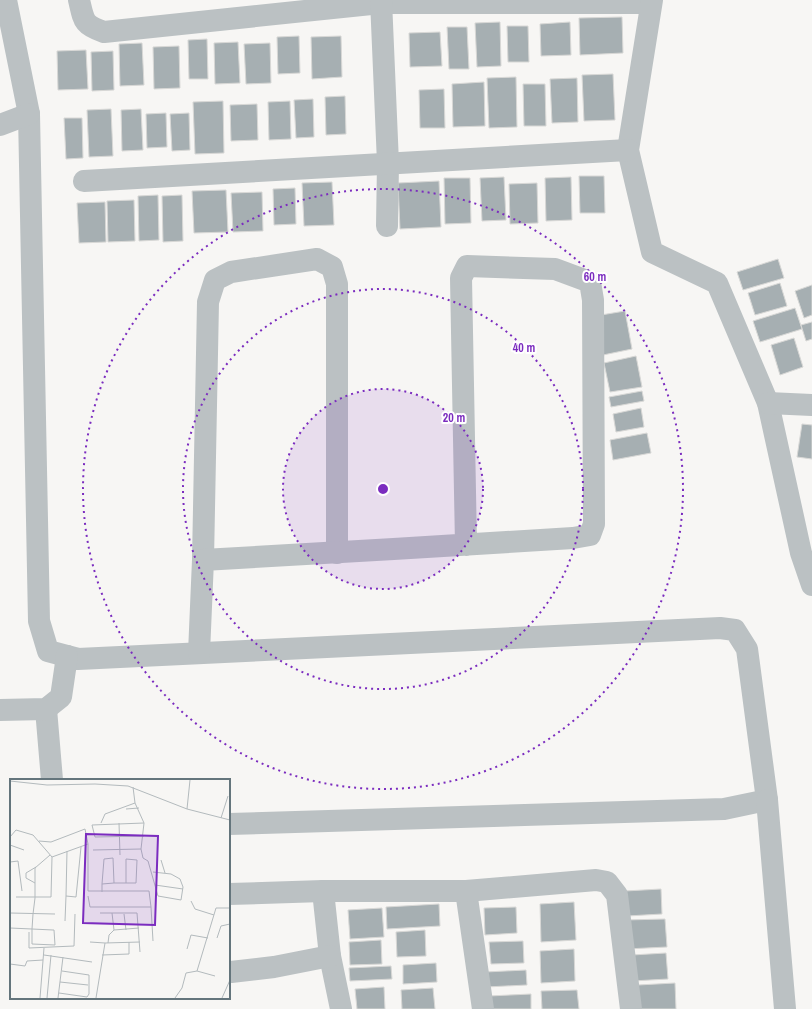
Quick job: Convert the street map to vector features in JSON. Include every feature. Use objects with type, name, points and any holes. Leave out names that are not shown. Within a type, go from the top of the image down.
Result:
[{"type":"street","points":[[6,0],[29,114],[39,621],[48,651],[78,659],[720,628],[735,630],[746,648],[767,800],[784,1009]]},
{"type":"street","points":[[80,0],[83,17],[90,28],[104,32],[381,2],[652,2],[628,150],[652,252],[717,283],[768,403],[807,553],[812,585]]},
{"type":"street","points":[[381,2],[388,163],[387,226]]},
{"type":"street","points":[[0,125],[29,114]]},
{"type":"street","points":[[84,181],[628,150]]},
{"type":"street","points":[[199,653],[208,302],[216,280],[231,272],[317,259],[332,267],[337,284],[337,553]]},
{"type":"street","points":[[202,560],[337,553],[466,545],[573,538],[590,534],[594,524],[593,300],[590,282],[555,269],[467,266],[461,278],[466,545]]},
{"type":"street","points":[[768,403],[812,406]]},
{"type":"street","points":[[0,710],[46,709],[61,697],[67,656]]},
{"type":"street","points":[[46,709],[52,779]]},
{"type":"street","points":[[230,824],[724,809],[767,800]]},
{"type":"street","points":[[230,894],[323,891],[466,891],[596,880],[607,882],[617,895],[631,1009]]},
{"type":"street","points":[[323,891],[330,956],[340,1009]]},
{"type":"street","points":[[466,891],[483,1009]]},
{"type":"street","points":[[231,972],[274,967],[330,956]]},
{"type":"building","points":[[622,17],[623,53],[580,55],[579,18]]},
{"type":"building","points":[[500,22],[501,66],[477,67],[475,23]]},
{"type":"building","points":[[570,22],[571,55],[541,56],[540,24]]},
{"type":"building","points":[[507,26],[528,26],[529,62],[508,62]]},
{"type":"building","points":[[447,27],[467,27],[469,69],[449,69]]},
{"type":"building","points":[[440,32],[442,66],[410,67],[409,33]]},
{"type":"building","points":[[299,36],[300,73],[278,74],[277,37]]},
{"type":"building","points":[[341,36],[342,77],[312,79],[311,37]]},
{"type":"building","points":[[207,39],[208,79],[189,79],[188,40]]},
{"type":"building","points":[[238,42],[240,83],[215,84],[214,43]]},
{"type":"building","points":[[142,43],[144,85],[120,86],[119,44]]},
{"type":"building","points":[[270,43],[271,83],[246,84],[244,44]]},
{"type":"building","points":[[179,46],[180,88],[154,89],[153,47]]},
{"type":"building","points":[[86,50],[88,89],[58,90],[57,51]]},
{"type":"building","points":[[113,51],[114,90],[92,91],[91,52]]},
{"type":"building","points":[[613,74],[615,120],[584,121],[582,75]]},
{"type":"building","points":[[516,77],[517,127],[489,128],[487,78]]},
{"type":"building","points":[[577,78],[578,122],[552,123],[550,79]]},
{"type":"building","points":[[484,82],[485,126],[453,127],[452,84]]},
{"type":"building","points":[[523,84],[545,84],[546,126],[524,126]]},
{"type":"building","points":[[444,89],[445,128],[420,128],[419,90]]},
{"type":"building","points":[[345,96],[346,134],[326,135],[325,97]]},
{"type":"building","points":[[313,99],[314,137],[296,138],[294,100]]},
{"type":"building","points":[[223,101],[224,153],[195,154],[193,102]]},
{"type":"building","points":[[290,101],[291,139],[269,140],[268,102]]},
{"type":"building","points":[[257,104],[258,140],[231,141],[230,105]]},
{"type":"building","points":[[111,109],[113,156],[89,157],[87,110]]},
{"type":"building","points":[[141,109],[143,150],[122,151],[121,110]]},
{"type":"building","points":[[166,113],[167,147],[147,148],[146,114]]},
{"type":"building","points":[[189,113],[190,150],[172,151],[170,114]]},
{"type":"building","points":[[64,118],[82,118],[83,158],[66,159]]},
{"type":"building","points":[[579,176],[604,176],[605,213],[580,213]]},
{"type":"building","points":[[504,177],[506,220],[482,221],[480,178]]},
{"type":"building","points":[[571,177],[572,220],[546,221],[545,178]]},
{"type":"building","points":[[444,178],[470,178],[471,223],[445,224]]},
{"type":"building","points":[[439,181],[441,227],[400,229],[398,183]]},
{"type":"building","points":[[332,182],[334,225],[304,226],[302,183]]},
{"type":"building","points":[[537,183],[538,223],[510,224],[509,184]]},
{"type":"building","points":[[295,188],[296,224],[274,225],[273,189]]},
{"type":"building","points":[[226,190],[228,232],[194,233],[192,191]]},
{"type":"building","points":[[262,192],[263,231],[233,232],[231,193]]},
{"type":"building","points":[[158,195],[159,240],[139,241],[138,196]]},
{"type":"building","points":[[182,195],[183,241],[163,242],[162,196]]},
{"type":"building","points":[[134,200],[135,241],[108,242],[107,201]]},
{"type":"building","points":[[105,202],[106,242],[79,243],[77,203]]},
{"type":"building","points":[[778,259],[784,278],[743,290],[737,272]]},
{"type":"building","points":[[780,283],[787,306],[755,315],[748,293]]},
{"type":"building","points":[[812,285],[812,315],[804,318],[795,291]]},
{"type":"building","points":[[795,308],[802,329],[760,342],[753,321]]},
{"type":"building","points":[[625,311],[632,349],[603,355],[595,316]]},
{"type":"building","points":[[812,322],[812,339],[806,341],[801,325]]},
{"type":"building","points":[[794,338],[803,367],[780,375],[771,345]]},
{"type":"building","points":[[636,356],[642,387],[610,392],[604,363]]},
{"type":"building","points":[[642,391],[644,401],[611,407],[609,397]]},
{"type":"building","points":[[641,408],[644,427],[616,432],[613,414]]},
{"type":"building","points":[[802,424],[812,425],[812,459],[797,457]]},
{"type":"building","points":[[647,433],[651,453],[613,460],[610,440]]},
{"type":"building","points":[[661,889],[662,914],[627,916],[625,891]]},
{"type":"building","points":[[574,902],[576,940],[541,942],[540,904]]},
{"type":"building","points":[[439,904],[440,926],[387,929],[386,907]]},
{"type":"building","points":[[516,907],[517,933],[485,935],[484,908]]},
{"type":"building","points":[[382,908],[384,937],[350,939],[348,910]]},
{"type":"building","points":[[665,919],[667,947],[626,949],[625,920]]},
{"type":"building","points":[[425,930],[426,956],[397,957],[396,932]]},
{"type":"building","points":[[381,940],[382,964],[350,965],[349,942]]},
{"type":"building","points":[[523,941],[524,963],[491,964],[489,942]]},
{"type":"building","points":[[574,949],[575,981],[541,983],[540,951]]},
{"type":"building","points":[[666,953],[668,979],[632,981],[632,955]]},
{"type":"building","points":[[436,963],[437,982],[403,984],[403,965]]},
{"type":"building","points":[[391,966],[392,979],[350,981],[349,968]]},
{"type":"building","points":[[526,970],[527,985],[486,987],[485,972]]},
{"type":"building","points":[[675,983],[676,1009],[639,1009],[638,985]]},
{"type":"building","points":[[384,987],[385,1009],[357,1009],[355,989]]},
{"type":"building","points":[[433,988],[435,1009],[402,1009],[401,990]]},
{"type":"building","points":[[577,990],[579,1009],[542,1009],[541,991]]},
{"type":"building","points":[[531,994],[531,1009],[489,1009],[489,996]]}]
